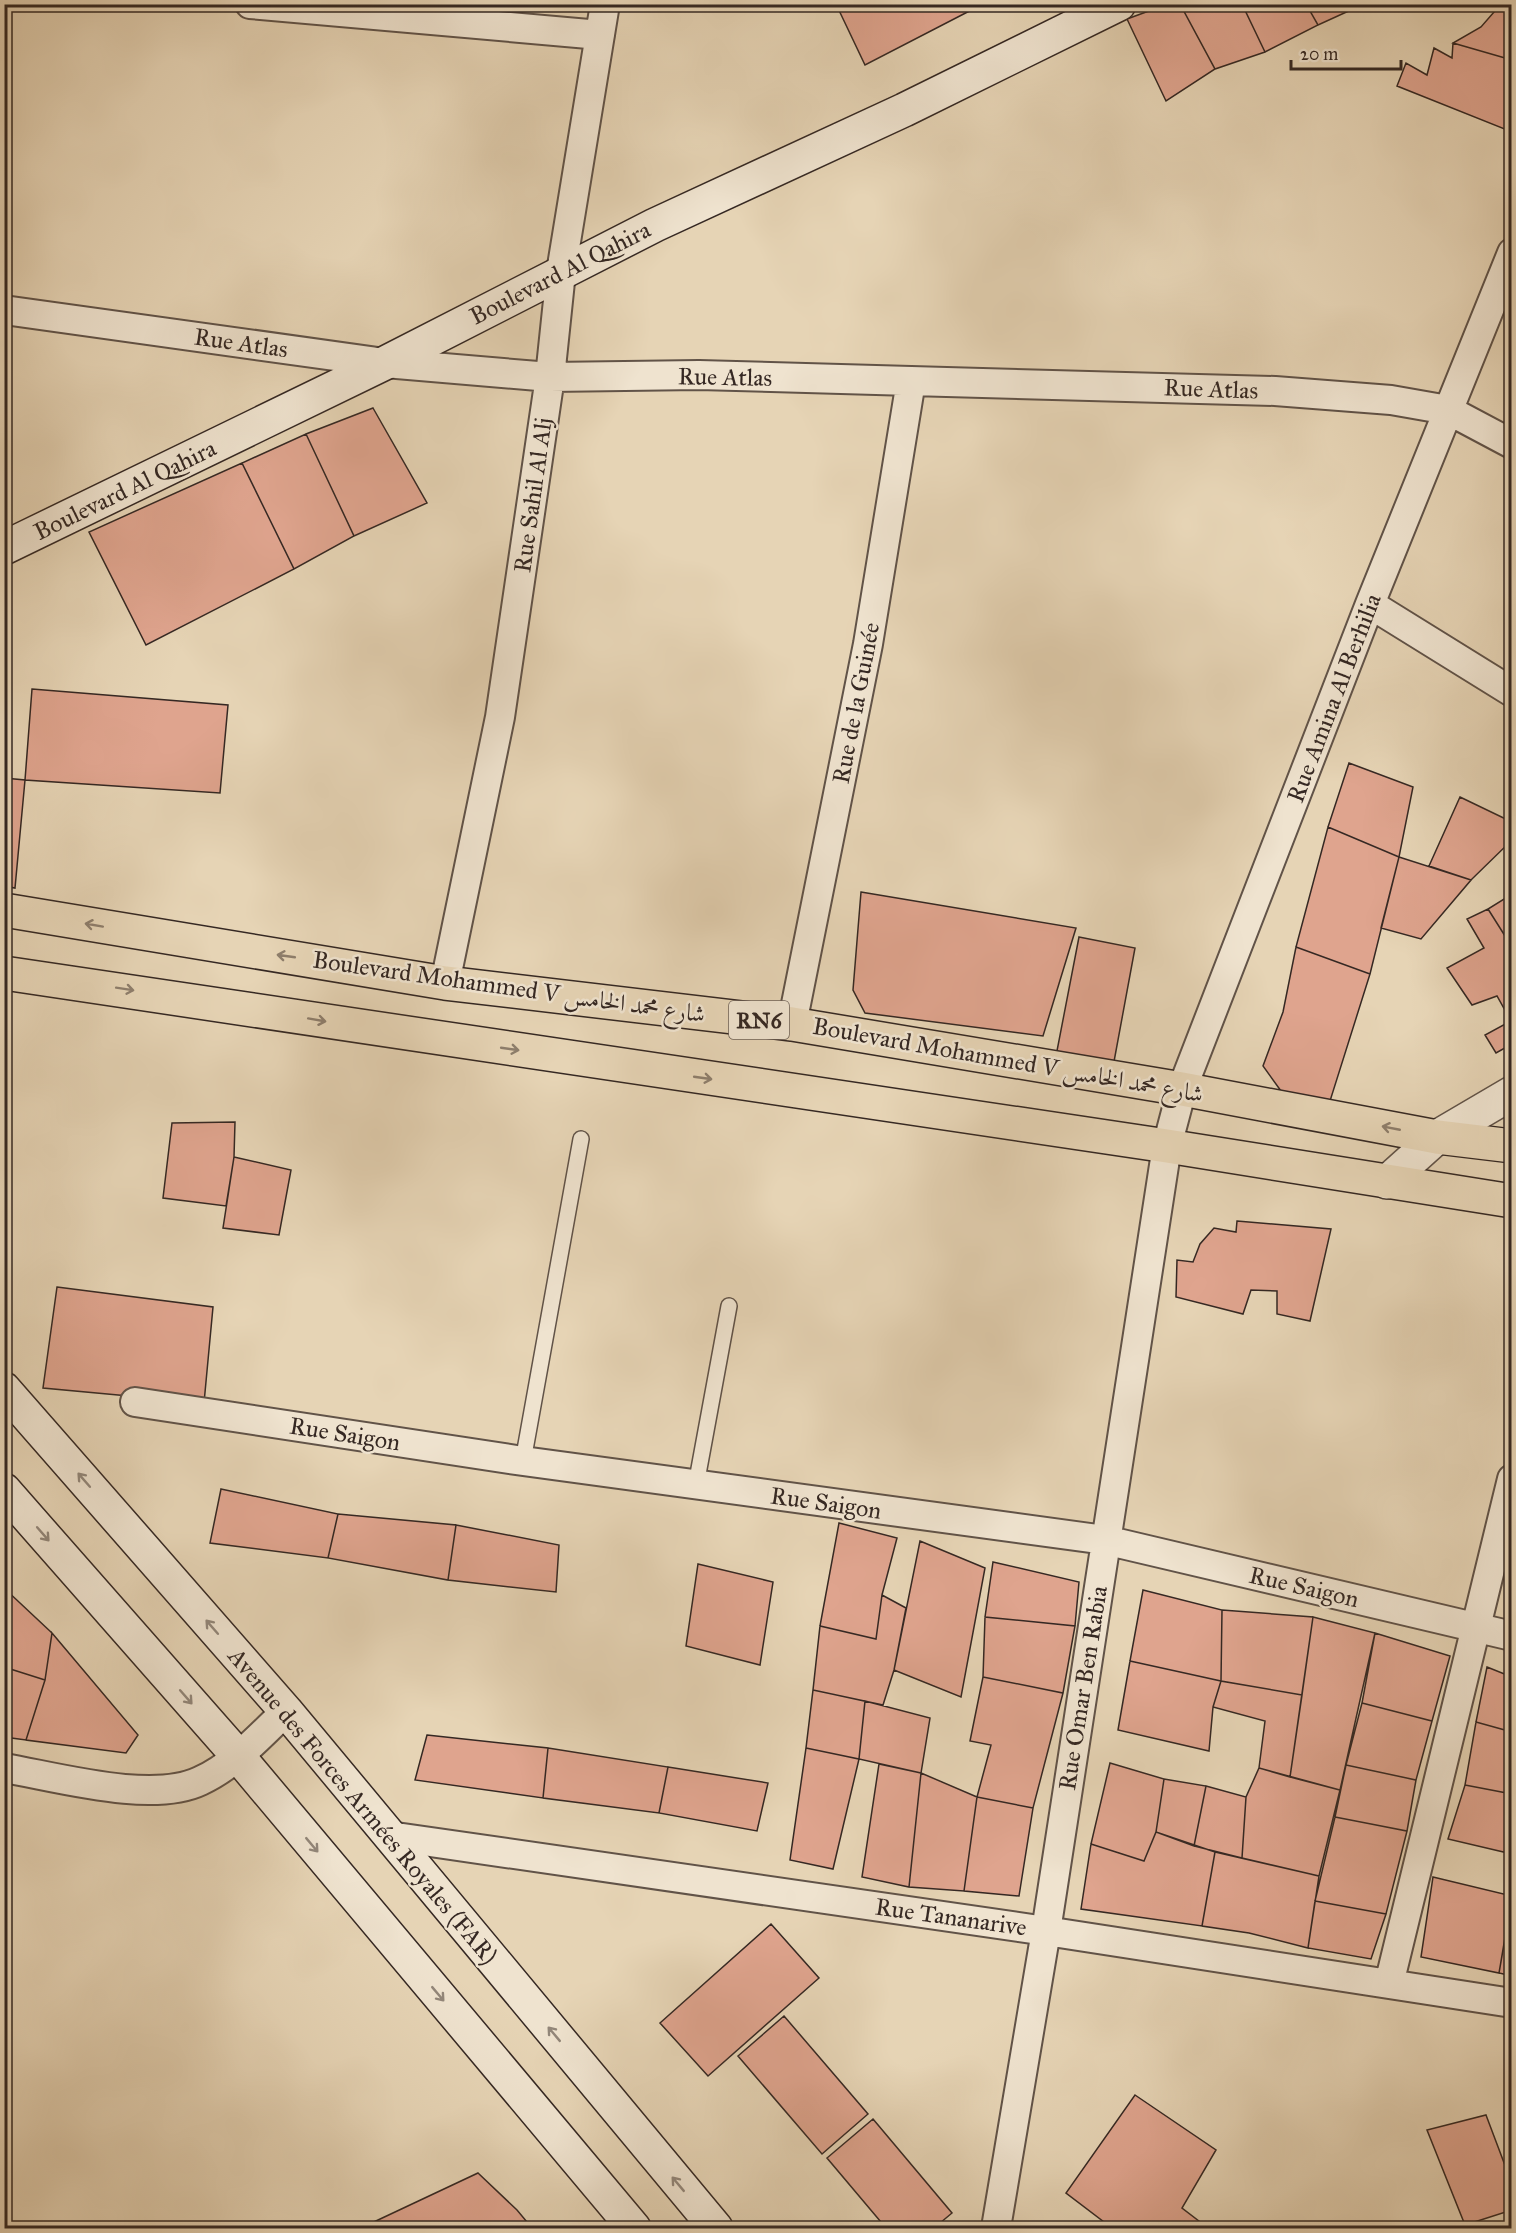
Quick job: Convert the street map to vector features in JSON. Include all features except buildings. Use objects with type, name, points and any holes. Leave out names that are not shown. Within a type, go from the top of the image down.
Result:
[{"type":"main road","name":"Boulevard Al Qahira","points":[[4,548],[385,363],[561,272],[1119,4]]},
{"type":"main road","name":"Boulevard Mohammed V شارع محمد الخامس","points":[[4,909],[445,982],[792,1024],[1182,1089],[1437,1137],[1512,1146]]},
{"type":"main road","points":[[4,973],[1167,1146],[1512,1201]]},
{"type":"main road","points":[[1387,1182],[1437,1137],[1512,1094]]},
{"type":"main road","name":"Avenue des Forces Armées Royales (FAR)","points":[[4,1389],[286,1711],[716,2229]]},
{"type":"main road","points":[[4,1490],[238,1756],[634,2229]]},
{"type":"street","points":[[250,4],[600,35]]},
{"type":"street","name":"Rue Sahil Al Alj","points":[[445,982],[500,717],[550,377],[561,272],[605,4]]},
{"type":"street","name":"Rue Amina Al Berhilia","points":[[1167,1146],[1182,1089],[1370,604],[1512,254]]},
{"type":"street","name":"Rue Atlas","points":[[4,310],[385,363],[550,377],[699,375],[1275,391],[1391,400],[1448,410],[1512,444]]},
{"type":"street","name":"Rue de la Guinée","points":[[792,1024],[868,644],[911,381]]},
{"type":"street","points":[[1370,604],[1512,692]]},
{"type":"street","name":"Rue Omar Ben Rabia","points":[[996,2229],[1046,1931],[1167,1146]]},
{"type":"street","name":"Rue Saigon","points":[[135,1402],[523,1461],[1105,1540],[1512,1636]]},
{"type":"street","points":[[1389,1984],[1512,1479]]},
{"type":"street","points":[[4,1768],[153,1791],[176,1789],[200,1781],[238,1756],[286,1711]]},
{"type":"street","name":"Rue Tananarive","points":[[389,1836],[1046,1931],[1512,2003]]},
{"type":"lane","points":[[523,1461],[581,1139]]},
{"type":"lane","points":[[696,1485],[729,1306]]}]
